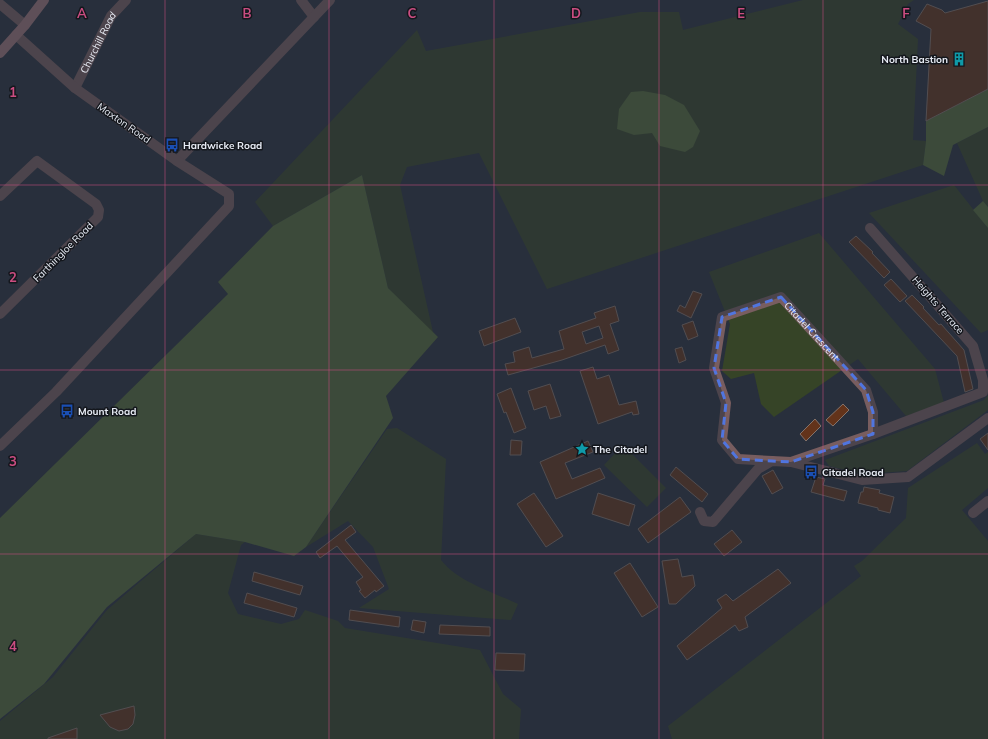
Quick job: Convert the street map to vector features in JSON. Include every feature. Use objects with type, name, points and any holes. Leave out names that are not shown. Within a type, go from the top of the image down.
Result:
[{"type":"main road","points":[[0,53],[25,25],[44,0]]},
{"type":"street","name":"Churchill Road","points":[[75,88],[111,16],[126,0]]},
{"type":"street","points":[[301,0],[314,17]]},
{"type":"street","points":[[177,161],[330,0]]},
{"type":"street","points":[[0,4],[25,25]]},
{"type":"street","name":"Maxton Road","points":[[0,446],[56,392],[229,206],[229,194],[177,161],[75,88],[16,35]]},
{"type":"street","name":"Farthingloe Road","points":[[0,196],[37,161],[96,204],[99,210],[98,217],[0,314]]},
{"type":"street","name":"Heights Terrace","points":[[870,228],[973,346],[983,380],[983,392],[873,434]]},
{"type":"street","name":"Citadel Crescent","points":[[772,461],[738,459],[722,440],[726,403],[714,368],[722,316],[781,297],[866,390],[873,412],[873,434]]},
{"type":"street","points":[[700,512],[704,521],[712,522],[758,469],[772,461],[791,462],[862,480],[908,477],[988,418]]},
{"type":"street","points":[[791,462],[873,434]]},
{"type":"street","points":[[973,514],[988,501]]},
{"type":"highlighted area","points":[[781,297],[866,390],[873,412],[873,434],[791,462],[738,459],[722,440],[726,403],[714,368],[722,317]]},
{"type":"green space","points":[[803,0],[914,0],[908,4],[898,24],[918,39],[913,140],[926,141],[923,165],[547,289],[479,153],[407,167],[400,185],[435,341],[388,288],[362,175],[273,226],[255,202],[417,30],[426,51],[640,12],[679,12],[683,30]]},
{"type":"green space","points":[[988,89],[988,127],[953,145],[944,176],[923,165],[926,141],[926,121]]},
{"type":"green space","points":[[643,91],[665,95],[684,105],[700,131],[693,147],[685,152],[660,146],[652,133],[634,135],[617,129],[619,109],[631,92]]},
{"type":"green space","points":[[988,127],[988,207],[983,201],[957,143]]},
{"type":"green space","points":[[362,175],[388,288],[438,337],[386,396],[393,418],[306,547],[294,556],[245,542],[196,534],[107,607],[44,684],[0,719],[0,518],[228,294],[218,282],[273,226]]},
{"type":"green space","points":[[954,185],[988,228],[988,330],[981,333],[869,213]]},
{"type":"green space","points":[[983,201],[988,207],[988,228],[973,210]]},
{"type":"green space","points":[[819,233],[935,369],[944,403],[906,416],[858,359],[774,417],[761,404],[754,373],[731,379],[722,371],[730,324],[709,272]]},
{"type":"green space","points":[[988,395],[988,410],[907,471],[863,474],[829,466],[825,460],[984,400]]},
{"type":"green space","points":[[397,428],[446,459],[441,560],[448,568],[466,580],[518,604],[511,620],[359,608],[389,589],[373,547],[348,521],[306,547],[387,429]]},
{"type":"green space","points":[[977,443],[985,454],[988,452],[988,488],[962,510],[988,541],[988,739],[672,739],[668,726],[861,576],[854,566],[862,561],[906,518],[908,488]]},
{"type":"green space","points":[[623,445],[666,488],[647,507],[604,465]]},
{"type":"green space","points":[[196,534],[245,542],[241,545],[228,593],[238,614],[281,624],[299,619],[305,610],[338,621],[345,628],[480,650],[503,694],[521,709],[519,739],[0,739],[0,721],[53,677],[107,610]]},
{"type":"building","name":"North Bastion","points":[[988,1],[988,89],[926,121],[931,29],[916,21],[927,4],[942,10],[945,13]]},
{"type":"building","points":[[856,236],[873,252],[872,253],[890,272],[884,278],[849,242]]},
{"type":"building","points":[[891,279],[907,296],[900,302],[884,285]]},
{"type":"building","points":[[693,291],[702,294],[691,318],[677,311],[680,305],[685,308]]},
{"type":"building","points":[[912,295],[964,350],[973,389],[965,392],[957,356],[905,301]]},
{"type":"building","points":[[615,306],[619,321],[610,324],[619,350],[608,354],[605,345],[562,360],[508,375],[505,364],[515,362],[513,352],[529,347],[532,358],[564,349],[559,331],[596,318],[594,313]],"holes":[[[599,326],[603,338],[586,344],[582,332]]]},
{"type":"building","points":[[515,318],[521,332],[484,346],[479,331]]},
{"type":"building","points":[[693,321],[698,336],[688,340],[682,325]]},
{"type":"building","points":[[682,347],[686,360],[679,363],[675,349]]},
{"type":"building","points":[[593,367],[597,379],[609,375],[619,405],[636,401],[639,414],[633,415],[632,412],[598,424],[580,371]]},
{"type":"building","points":[[550,384],[561,416],[550,419],[546,406],[534,410],[528,391]]},
{"type":"building","points":[[511,388],[526,428],[514,433],[497,394]]},
{"type":"building","points":[[843,404],[849,410],[833,426],[826,420]]},
{"type":"building","points":[[815,419],[821,426],[806,441],[800,434]]},
{"type":"building","points":[[988,433],[988,450],[980,439]]},
{"type":"building","points":[[511,440],[522,441],[521,455],[510,455]]},
{"type":"building","points":[[588,441],[593,452],[565,463],[572,479],[600,468],[605,478],[556,499],[540,462]]},
{"type":"building","points":[[676,467],[708,494],[702,502],[670,475]]},
{"type":"building","points":[[773,470],[783,488],[772,494],[762,476]]},
{"type":"building","points":[[816,477],[825,479],[823,485],[847,491],[844,501],[811,492]]},
{"type":"building","points":[[864,487],[880,490],[879,493],[894,497],[890,513],[858,503]]},
{"type":"building","points":[[534,493],[563,536],[546,547],[517,504]]},
{"type":"building","points":[[598,493],[635,505],[629,526],[592,514]]},
{"type":"building","points":[[680,497],[691,512],[648,543],[638,529]]},
{"type":"building","points":[[351,525],[356,532],[345,540],[384,586],[376,592],[375,590],[365,598],[359,591],[361,590],[356,582],[363,577],[337,546],[320,558],[316,552]]},
{"type":"building","points":[[732,530],[742,542],[724,556],[714,544]]},
{"type":"building","points":[[678,559],[682,577],[693,575],[695,586],[676,604],[669,604],[662,561]]},
{"type":"building","points":[[630,563],[658,607],[642,617],[614,573]]},
{"type":"building","points":[[778,569],[791,583],[745,617],[748,627],[739,631],[735,625],[687,660],[677,646],[722,608],[717,600],[726,594],[733,601]]},
{"type":"building","points":[[254,572],[303,586],[300,595],[252,581]]},
{"type":"building","points":[[247,593],[297,608],[294,617],[244,603]]},
{"type":"building","points":[[350,610],[400,617],[399,627],[349,620]]},
{"type":"building","points":[[413,620],[426,622],[424,633],[411,630]]},
{"type":"building","points":[[440,625],[490,627],[490,636],[439,634]]},
{"type":"building","points":[[496,653],[525,654],[524,671],[495,670]]},
{"type":"building","points":[[134,706],[135,715],[133,724],[128,729],[119,731],[110,727],[100,715]]},
{"type":"building","points":[[77,728],[77,739],[48,739],[48,738]]},
{"type":"place","name":"North Bastion","points":[[959,59]]},
{"type":"place","name":"Hardwicke Road","points":[[172,145]]},
{"type":"place","name":"Mount Road","points":[[67,411]]},
{"type":"place","name":"The Citadel","points":[[582,449]]},
{"type":"place","name":"Citadel Road","points":[[811,472]]}]
